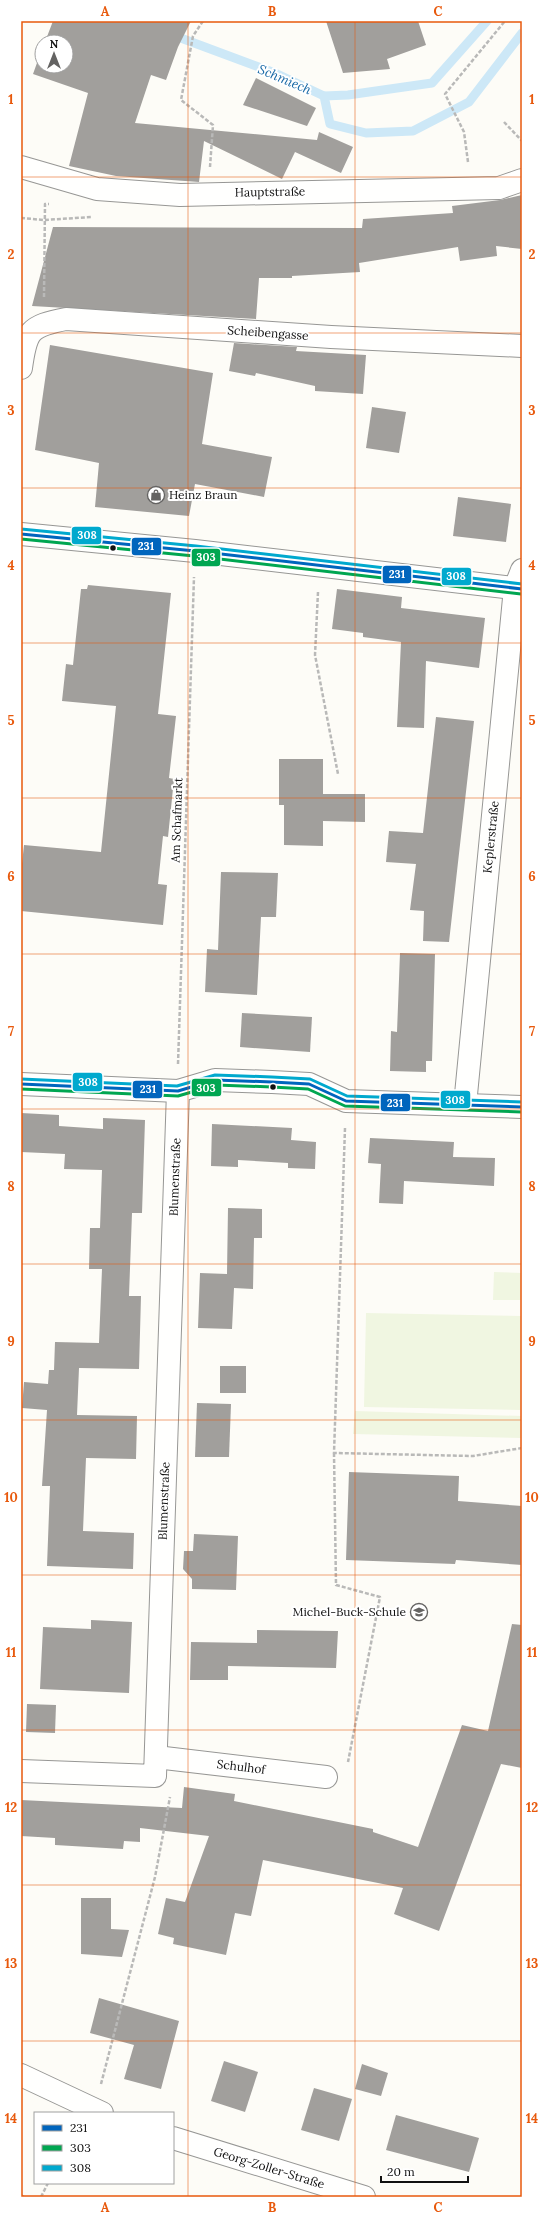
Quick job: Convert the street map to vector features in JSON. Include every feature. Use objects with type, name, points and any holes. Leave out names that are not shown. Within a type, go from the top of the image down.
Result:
[{"type":"street","name":"Hauptstraße","points":[[21,167],[97,190],[180,195],[499,188],[522,180]]},
{"type":"street","name":"Scheibengasse","points":[[43,323],[66,320],[331,337],[522,346]]},
{"type":"street","points":[[21,368],[24,343],[33,329],[43,323]]},
{"type":"street","points":[[21,534],[195,551],[319,566],[520,582]]},
{"type":"street","name":"Keplerstraße","points":[[465,1105],[520,582]]},
{"type":"street","points":[[21,1084],[178,1090],[215,1080],[309,1084],[346,1101],[522,1108]]},
{"type":"street","name":"Blumenstraße","points":[[156,1767],[178,1090]]},
{"type":"street","points":[[21,1771],[156,1767]]},
{"type":"street","name":"Schulhof","points":[[156,1767],[326,1777]]},
{"type":"street","points":[[21,2075],[98,2111]]},
{"type":"street","name":"Georg-Zoller-Straße","points":[[174,2138],[364,2197]]},
{"type":"path","points":[[203,21],[193,36],[181,100],[213,125],[208,194]]},
{"type":"path","points":[[472,188],[464,132],[445,94],[505,21]]},
{"type":"path","points":[[504,122],[522,141]]},
{"type":"path","points":[[43,323],[44,220]]},
{"type":"path","name":"Am Schafmarkt","points":[[178,1090],[195,551]]},
{"type":"path","points":[[319,566],[315,655],[338,774]]},
{"type":"path","points":[[326,1777],[344,1781],[380,1597],[336,1585],[334,1453],[346,1101]]},
{"type":"path","points":[[334,1453],[473,1456],[522,1448]]},
{"type":"path","points":[[98,2111],[155,1877],[172,1786],[156,1767]]},
{"type":"path","points":[[41,2197],[48,2184]]},
{"type":"green space","points":[[494,1272],[522,1273],[522,1300],[493,1300]]},
{"type":"green space","points":[[366,1313],[522,1316],[522,1410],[364,1407]]},
{"type":"green space","points":[[355,1411],[522,1416],[522,1438],[353,1434]]},
{"type":"building","points":[[53,21],[191,21],[178,47],[166,80],[151,75],[135,123],[317,140],[319,132],[353,147],[341,173],[295,152],[282,179],[204,141],[199,182],[116,176],[69,166],[88,93],[33,74],[34,71],[34,74],[74,74],[74,34],[48,34]]},
{"type":"building","points":[[326,21],[418,21],[426,45],[387,59],[390,69],[343,73]]},
{"type":"building","points":[[256,78],[316,108],[307,126],[243,105]]},
{"type":"building","points":[[522,195],[522,249],[496,246],[497,256],[460,261],[458,247],[359,263],[360,272],[292,276],[292,278],[259,278],[256,319],[32,306],[53,227],[362,228],[363,219],[453,213],[452,206],[500,200]]},
{"type":"building","points":[[234,343],[297,347],[296,351],[366,355],[363,394],[315,391],[315,386],[256,373],[255,376],[229,371]]},
{"type":"building","points":[[50,345],[213,373],[202,444],[272,457],[264,497],[195,484],[189,516],[95,507],[99,463],[35,450]]},
{"type":"building","points":[[372,407],[406,412],[399,453],[366,448]]},
{"type":"building","points":[[458,497],[511,504],[506,542],[453,536]]},
{"type":"building","points":[[88,585],[171,593],[158,714],[176,716],[169,778],[174,779],[168,837],[163,836],[158,884],[167,885],[163,925],[21,911],[21,873],[24,845],[101,852],[116,706],[62,701],[66,664],[73,665],[81,589],[87,589]]},
{"type":"building","points":[[337,589],[402,597],[401,608],[485,618],[479,668],[426,661],[424,728],[397,727],[401,642],[363,637],[363,633],[332,629]]},
{"type":"building","points":[[436,717],[474,721],[449,942],[423,941],[424,911],[410,910],[416,864],[386,862],[389,831],[423,833]]},
{"type":"building","points":[[279,759],[323,759],[323,794],[365,794],[365,822],[323,821],[323,846],[284,845],[284,805],[279,805]]},
{"type":"building","points":[[221,872],[278,873],[276,917],[261,917],[257,995],[205,992],[207,949],[218,950]]},
{"type":"building","points":[[400,953],[435,954],[432,1061],[426,1061],[426,1072],[390,1071],[391,1031],[397,1032]]},
{"type":"building","points":[[242,1013],[312,1017],[310,1052],[240,1047]]},
{"type":"building","points":[[21,1113],[59,1115],[59,1126],[103,1129],[103,1118],[145,1120],[142,1213],[132,1213],[129,1296],[141,1296],[139,1369],[79,1368],[77,1415],[137,1416],[136,1459],[86,1458],[83,1531],[134,1533],[133,1569],[47,1566],[50,1486],[42,1486],[47,1410],[22,1408],[24,1382],[48,1384],[49,1370],[54,1370],[55,1342],[99,1343],[102,1269],[89,1269],[90,1228],[100,1228],[102,1170],[64,1169],[65,1154],[21,1152]]},
{"type":"building","points":[[212,1124],[292,1128],[291,1140],[316,1142],[315,1169],[288,1168],[288,1163],[238,1160],[238,1167],[211,1166]]},
{"type":"building","points":[[370,1138],[454,1142],[453,1157],[495,1158],[494,1186],[404,1181],[403,1204],[379,1203],[381,1164],[368,1163]]},
{"type":"building","points":[[228,1208],[262,1209],[262,1238],[254,1238],[253,1289],[234,1288],[232,1329],[198,1328],[200,1273],[227,1274]]},
{"type":"building","points":[[220,1366],[246,1366],[246,1393],[220,1393]]},
{"type":"building","points":[[197,1403],[231,1404],[229,1457],[195,1457]]},
{"type":"building","points":[[349,1472],[459,1476],[458,1501],[522,1506],[522,1565],[456,1560],[455,1564],[346,1560]]},
{"type":"building","points":[[194,1534],[238,1536],[236,1590],[192,1589],[192,1579],[183,1569],[184,1551],[193,1551]]},
{"type":"building","points":[[91,1620],[132,1622],[129,1693],[40,1689],[43,1627],[91,1629]]},
{"type":"building","points":[[512,1624],[522,1625],[522,1768],[501,1764],[439,1931],[394,1914],[403,1888],[263,1860],[251,1916],[235,1913],[226,1955],[173,1944],[174,1938],[158,1934],[166,1898],[185,1902],[209,1836],[140,1828],[140,1842],[124,1841],[123,1849],[55,1845],[55,1838],[21,1836],[21,1800],[182,1808],[184,1787],[235,1794],[234,1801],[373,1829],[373,1832],[418,1847],[462,1725],[488,1731]]},
{"type":"building","points":[[257,1630],[338,1631],[336,1668],[228,1666],[228,1680],[190,1680],[191,1642],[257,1643]]},
{"type":"building","points":[[27,1704],[56,1705],[55,1733],[26,1732]]},
{"type":"building","points":[[81,1898],[111,1898],[111,1929],[129,1930],[122,1957],[81,1954]]},
{"type":"building","points":[[99,1998],[179,2021],[161,2089],[124,2079],[134,2045],[90,2033]]},
{"type":"building","points":[[224,2061],[258,2072],[245,2112],[211,2101]]},
{"type":"building","points":[[362,2064],[388,2073],[381,2096],[355,2089]]},
{"type":"building","points":[[314,2088],[352,2099],[339,2141],[301,2130]]},
{"type":"building","points":[[396,2115],[479,2138],[469,2172],[386,2150]]},
{"type":"waterway","points":[[324,96],[348,95],[432,83],[487,21]]},
{"type":"waterway","name":"Schmiech","points":[[170,34],[275,73],[324,96],[330,124],[366,133],[413,131],[469,102],[522,33]]},
{"type":"transit line","name":"308","points":[[21,529],[196,546],[522,584]]},
{"type":"transit line","name":"231","points":[[21,534],[195,551],[522,589]]},
{"type":"transit line","name":"303","points":[[21,539],[194,556],[521,594]]},
{"type":"transit line","name":"308","points":[[21,1079],[177,1086],[215,1075],[272,1077],[310,1079],[347,1096],[522,1102]]},
{"type":"transit line","name":"231","points":[[21,1084],[178,1091],[215,1080],[272,1082],[309,1084],[346,1101],[522,1107]]},
{"type":"transit line","name":"303","points":[[21,1089],[178,1096],[216,1085],[272,1087],[308,1089],[345,1106],[522,1112]]},
{"type":"place","name":"Heinz Braun","points":[[156,495]]},
{"type":"place","name":"Michel-Buck-Schule","points":[[419,1612]]}]
